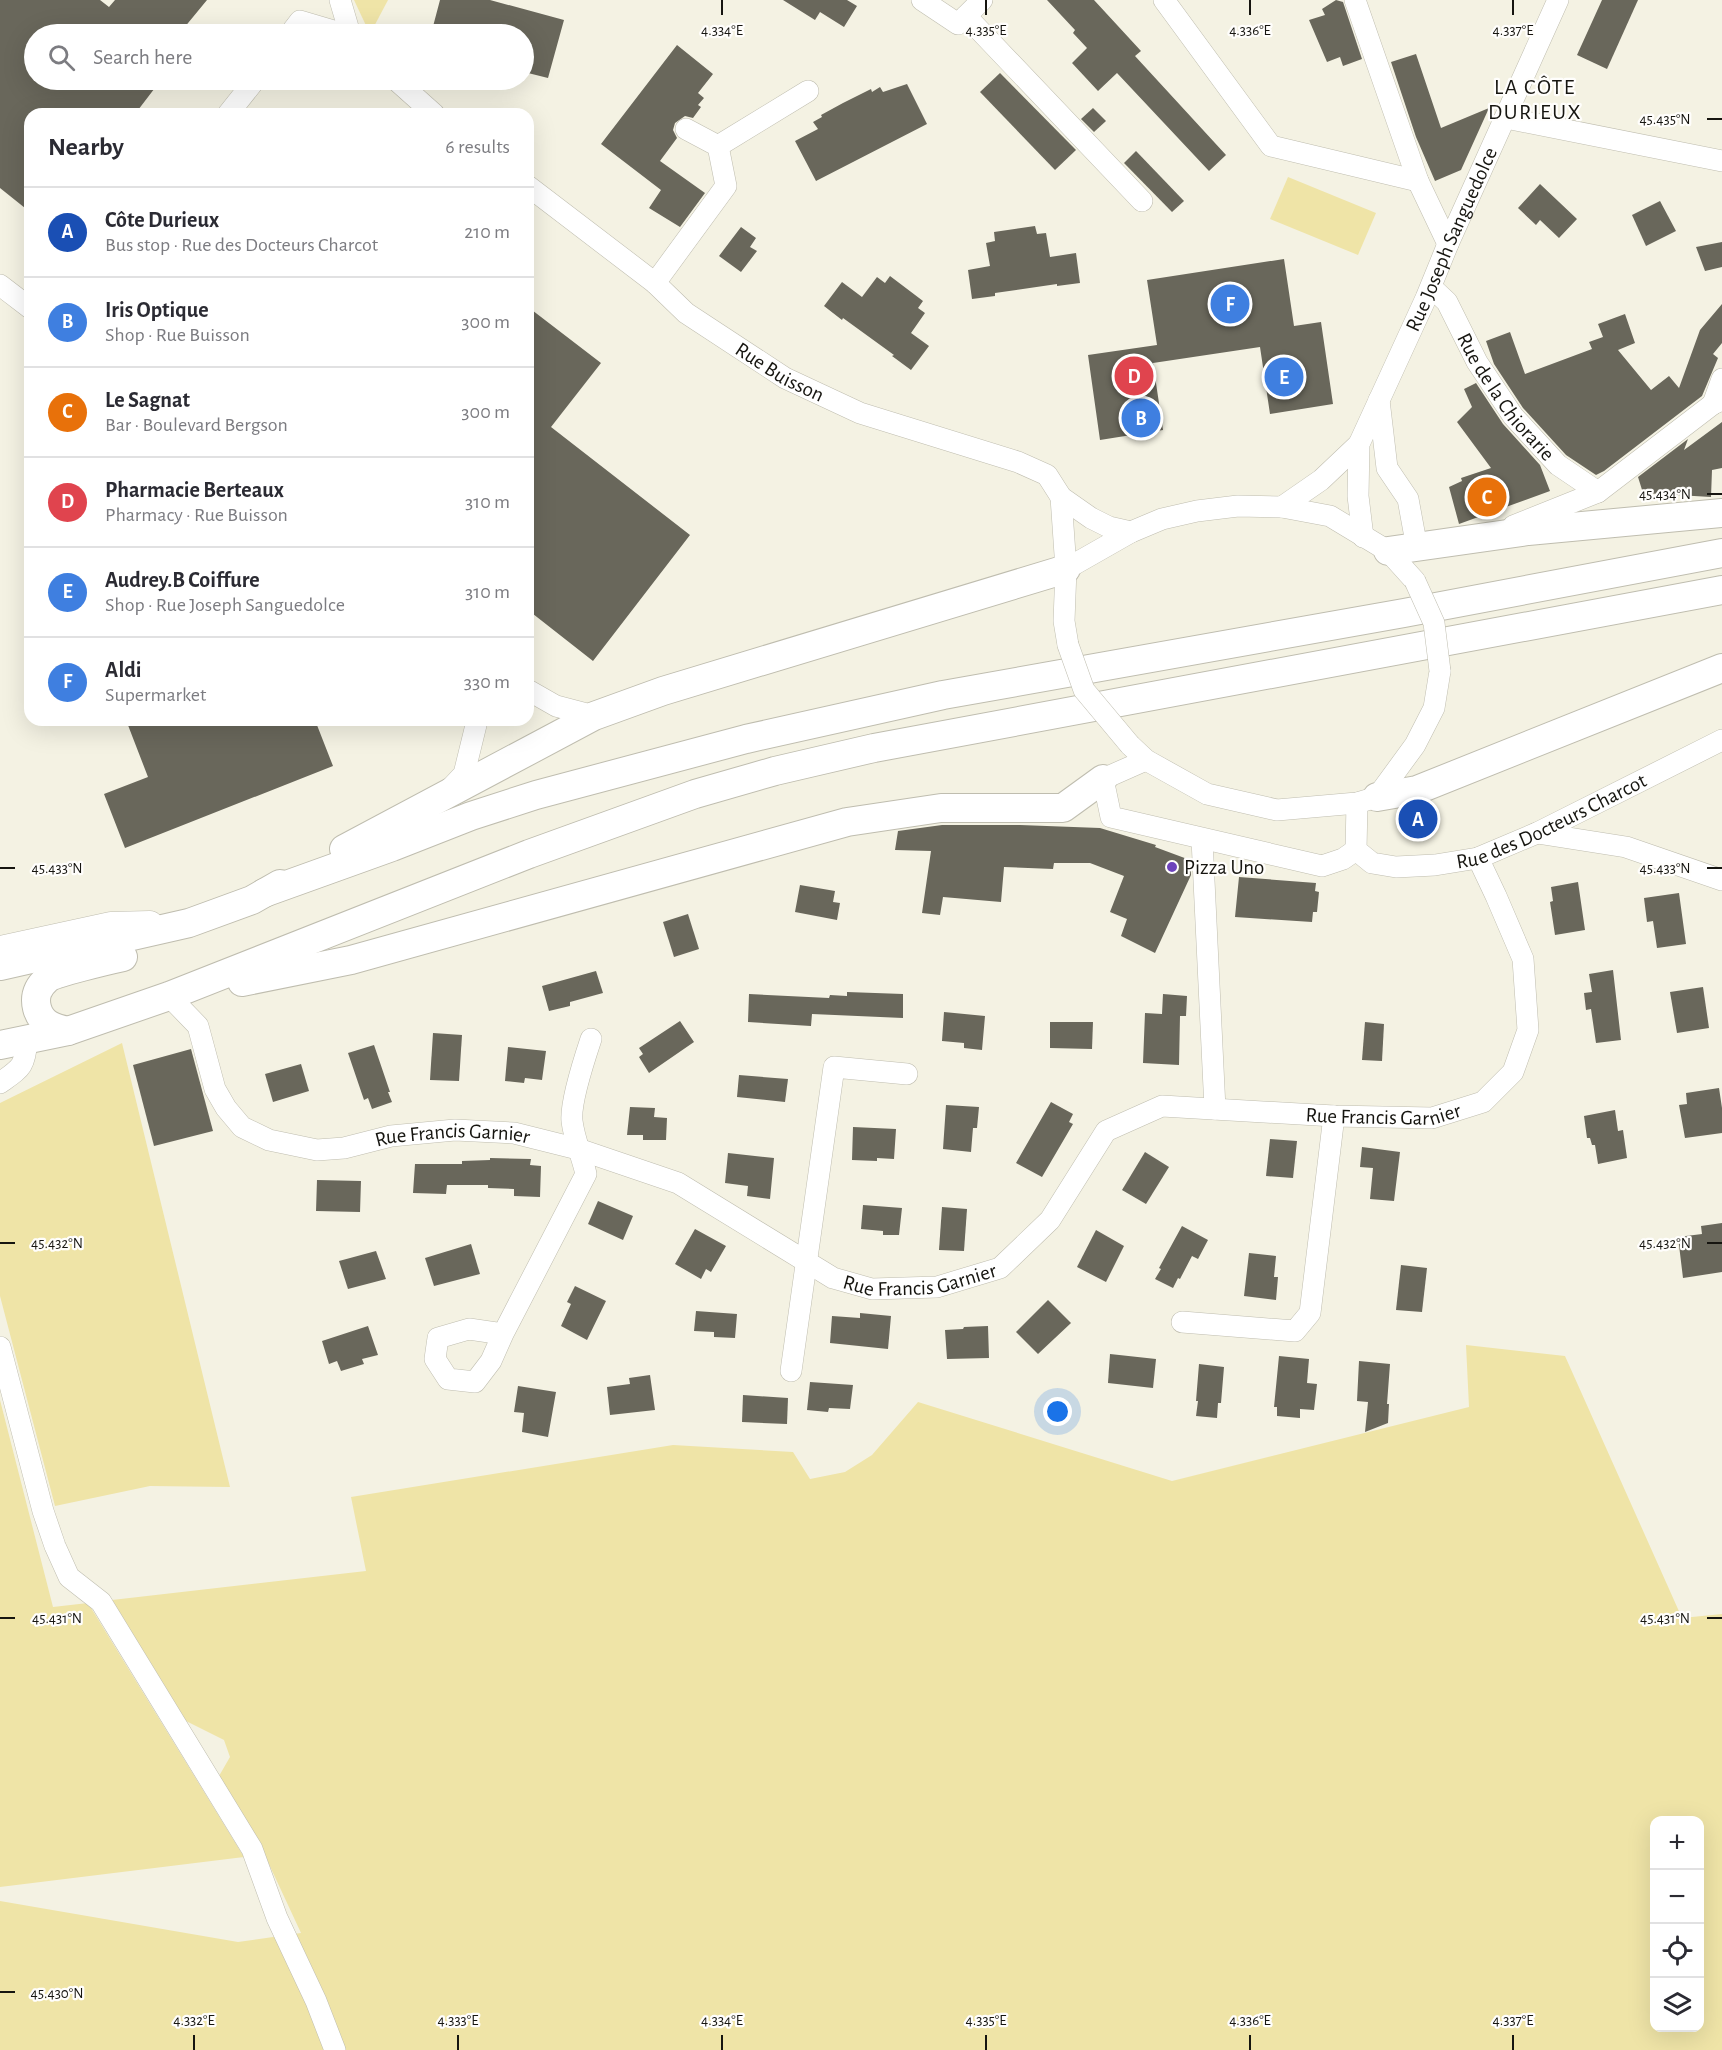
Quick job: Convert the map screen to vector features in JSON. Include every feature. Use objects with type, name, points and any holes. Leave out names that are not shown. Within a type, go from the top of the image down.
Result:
[{"type":"main road","points":[[1376,544],[1418,548],[1528,531],[1722,513]]},
{"type":"main road","points":[[0,966],[189,923],[471,816],[525,798],[746,739],[943,695],[1404,613],[1722,553]]},
{"type":"main road","points":[[68,1031],[51,1027],[39,1016],[36,991],[48,978],[195,936],[258,896],[594,716],[663,691],[1066,569]]},
{"type":"main road","points":[[14,1042],[68,1031],[169,996],[614,822],[695,794],[775,771],[874,748],[1722,590]]},
{"type":"main road","points":[[1367,800],[1417,790],[1722,668]]},
{"type":"main road","points":[[169,996],[351,960],[847,822],[941,808],[1063,808],[1103,779]]},
{"type":"street","points":[[340,0],[347,24]]},
{"type":"street","points":[[922,0],[958,24],[982,0]]},
{"type":"street","points":[[1164,0],[1271,146],[1418,181]]},
{"type":"street","points":[[1355,0],[1418,181],[1448,244]]},
{"type":"street","name":"Rue Joseph Sanguedolce","points":[[1359,444],[1558,0]]},
{"type":"street","points":[[966,16],[1142,201]]},
{"type":"street","points":[[233,108],[247,90]]},
{"type":"street","points":[[407,90],[427,108]]},
{"type":"street","points":[[718,146],[808,91]]},
{"type":"street","points":[[1506,118],[1722,161]]},
{"type":"street","points":[[686,129],[718,146]]},
{"type":"street","points":[[655,283],[726,186],[718,146]]},
{"type":"street","name":"Rue Buisson","points":[[534,191],[655,283],[686,313],[785,378],[860,413],[1018,462],[1047,475],[1061,497],[1109,527],[1131,532]]},
{"type":"street","points":[[0,285],[24,303]]},
{"type":"street","name":"Rue de la Chiorarie","points":[[1431,287],[1447,302],[1477,362],[1513,416],[1558,465],[1598,492]]},
{"type":"street","points":[[1485,537],[1598,492],[1718,402],[1722,379]]},
{"type":"street","points":[[1379,398],[1387,468],[1408,499],[1418,548]]},
{"type":"street","points":[[1282,507],[1321,480],[1359,444]]},
{"type":"street","points":[[1359,444],[1358,496],[1376,544]]},
{"type":"street","points":[[1061,497],[1066,569],[1064,621],[1068,645],[1084,690],[1130,745],[1146,760],[1208,794],[1277,810],[1367,800]]},
{"type":"street","points":[[1066,569],[1131,532],[1162,519],[1197,511],[1238,506],[1282,507],[1330,516],[1376,544],[1415,581],[1434,623],[1440,671],[1434,708],[1415,745],[1367,800],[1356,849],[1343,859],[1323,866],[1112,817],[1103,779],[1146,760]]},
{"type":"street","points":[[534,693],[556,706],[594,716]]},
{"type":"street","points":[[443,797],[464,774],[476,726]]},
{"type":"street","name":"Rue des Docteurs Charcot","points":[[1356,849],[1372,863],[1396,867],[1435,865],[1478,858],[1537,833],[1722,740]]},
{"type":"street","points":[[1537,833],[1626,846],[1722,880]]},
{"type":"street","points":[[1202,839],[1215,1109]]},
{"type":"street","name":"Rue Francis Garnier","points":[[169,996],[198,1026],[215,1089],[226,1108],[242,1127],[269,1140],[317,1150],[344,1148],[392,1136],[455,1130],[514,1133],[578,1149],[678,1183],[833,1278],[872,1289],[937,1287],[1000,1268],[1050,1220],[1106,1131],[1162,1106],[1334,1116],[1432,1118],[1483,1102],[1514,1072],[1528,1030],[1523,959],[1478,858]]},
{"type":"street","points":[[0,949],[111,925],[189,923]]},
{"type":"street","points":[[503,1334],[586,1174],[571,1118],[581,1070],[591,1039]]},
{"type":"street","points":[[0,1083],[21,1069],[26,1054],[14,1042]]},
{"type":"street","points":[[791,1371],[834,1067],[907,1074]]},
{"type":"street","points":[[1182,1322],[1295,1331],[1310,1313],[1334,1116]]},
{"type":"street","points":[[0,1347],[43,1511],[64,1567],[69,1577],[101,1602],[252,1849],[277,1918],[335,2050]]},
{"type":"shaded area","points":[[354,0],[388,0],[375,24],[365,24]]},
{"type":"shaded area","points":[[1288,177],[1376,213],[1358,255],[1270,219]]},
{"type":"shaded area","points":[[122,1043],[230,1487],[150,1486],[55,1506],[0,1296],[0,1103]]},
{"type":"shaded area","points":[[1466,1345],[1565,1356],[1682,1618],[1722,1614],[1722,2050],[0,2050],[0,1901],[238,1942],[301,1933],[255,1834],[219,1776],[230,1757],[224,1740],[186,1721],[112,1600],[366,1571],[351,1497],[673,1445],[793,1452],[810,1479],[845,1472],[872,1455],[918,1402],[1172,1481],[1469,1407]]},
{"type":"shaded area","points":[[0,1400],[53,1607],[88,1603],[244,1857],[0,1887]]},
{"type":"building","points":[[0,0],[100,0],[109,7],[115,0],[207,0],[187,24],[24,24],[24,90],[153,90],[140,108],[24,108],[24,207],[0,188]]},
{"type":"building","points":[[440,0],[490,0],[564,20],[548,78],[534,74],[534,24],[434,24]]},
{"type":"building","points":[[783,0],[847,0],[857,6],[844,27],[820,12],[815,20]]},
{"type":"building","points":[[1047,0],[1094,0],[1141,51],[1135,56],[1226,155],[1209,171],[1117,73],[1098,91],[1072,63],[1087,48],[1073,33],[1075,30]]},
{"type":"building","points":[[1336,0],[1343,2],[1362,59],[1343,66],[1340,57],[1327,62],[1309,20],[1325,15],[1322,9]]},
{"type":"building","points":[[1602,0],[1638,0],[1607,69],[1577,55]]},
{"type":"building","points":[[677,45],[713,74],[698,93],[704,98],[698,105],[701,107],[693,118],[685,116],[675,123],[673,130],[677,138],[660,161],[705,193],[680,227],[649,208],[661,190],[601,144]]},
{"type":"building","points":[[1416,54],[1441,128],[1489,108],[1461,170],[1435,181],[1416,137],[1391,62]]},
{"type":"building","points":[[1000,73],[1076,150],[1055,170],[980,92]]},
{"type":"building","points":[[907,84],[927,124],[816,181],[795,141],[818,129],[813,122],[843,103],[871,89],[872,92],[880,87],[883,92]]},
{"type":"building","points":[[1093,108],[1106,121],[1094,132],[1081,119]]},
{"type":"building","points":[[1136,151],[1184,201],[1172,212],[1124,163]]},
{"type":"building","points":[[1540,184],[1577,219],[1559,238],[1540,220],[1536,225],[1518,208]]},
{"type":"building","points":[[1660,201],[1676,231],[1646,246],[1632,215]]},
{"type":"building","points":[[1035,226],[1037,234],[1046,233],[1050,257],[1076,253],[1080,283],[995,293],[995,296],[972,299],[968,270],[990,266],[986,243],[995,241],[994,232]]},
{"type":"building","points":[[741,227],[756,238],[750,247],[757,251],[741,272],[719,256]]},
{"type":"building","points":[[1722,242],[1722,267],[1705,271],[1696,247]]},
{"type":"building","points":[[1284,259],[1294,326],[1321,322],[1333,404],[1270,414],[1260,347],[1153,363],[1163,430],[1100,440],[1088,355],[1157,345],[1147,280]]},
{"type":"building","points":[[890,276],[923,301],[918,308],[925,313],[911,333],[929,346],[911,370],[892,356],[894,355],[824,306],[842,282],[862,297],[877,277],[885,283]]},
{"type":"building","points":[[1722,304],[1722,343],[1713,354],[1718,358],[1702,396],[1596,475],[1566,455],[1523,408],[1494,364],[1486,341],[1510,332],[1525,374],[1592,349],[1589,342],[1603,337],[1598,324],[1625,314],[1635,343],[1618,350],[1651,390],[1669,376],[1679,388],[1700,330]]},
{"type":"building","points":[[534,312],[601,363],[551,427],[690,535],[593,661],[534,615]]},
{"type":"building","points":[[1476,383],[1503,424],[1540,465],[1550,491],[1459,524],[1449,487],[1462,481],[1461,478],[1491,468],[1457,422],[1472,407],[1464,389]]},
{"type":"building","points":[[1722,422],[1722,468],[1712,470],[1711,497],[1643,493],[1638,477],[1688,439],[1684,450]]},
{"type":"building","points":[[128,726],[317,726],[333,766],[125,848],[104,794],[148,777]]},
{"type":"building","points":[[942,825],[1100,828],[1156,845],[1155,847],[1190,860],[1191,875],[1155,953],[1121,936],[1127,919],[1110,912],[1124,876],[1090,863],[1054,863],[1053,869],[1004,867],[1001,902],[943,897],[940,915],[922,913],[931,851],[895,850],[898,831]]},
{"type":"building","points":[[1239,877],[1316,883],[1315,891],[1319,892],[1317,912],[1313,912],[1312,922],[1235,917]]},
{"type":"building","points":[[1578,882],[1585,930],[1555,935],[1550,902],[1553,901],[1551,887]]},
{"type":"building","points":[[800,885],[835,891],[833,902],[840,903],[837,920],[795,912]]},
{"type":"building","points":[[1679,893],[1686,944],[1657,948],[1653,921],[1647,922],[1644,898]]},
{"type":"building","points":[[688,914],[699,949],[674,957],[663,922]]},
{"type":"building","points":[[1613,970],[1621,1040],[1596,1043],[1591,1009],[1586,1010],[1584,993],[1592,992],[1589,974]]},
{"type":"building","points":[[596,971],[603,993],[570,1002],[570,1006],[549,1011],[542,986]]},
{"type":"building","points":[[1703,987],[1709,1028],[1677,1033],[1670,992]]},
{"type":"building","points":[[847,992],[903,994],[903,1018],[812,1014],[811,1026],[748,1022],[749,994],[829,998],[830,995],[847,996]]},
{"type":"building","points":[[1163,994],[1187,996],[1186,1016],[1180,1016],[1179,1065],[1143,1063],[1145,1013],[1162,1014]]},
{"type":"building","points":[[944,1012],[985,1016],[982,1050],[964,1048],[964,1043],[942,1041]]},
{"type":"building","points":[[680,1021],[694,1042],[649,1073],[639,1057],[643,1054],[639,1048]]},
{"type":"building","points":[[1050,1022],[1093,1022],[1092,1049],[1050,1048]]},
{"type":"building","points":[[1365,1022],[1384,1024],[1382,1061],[1362,1060]]},
{"type":"building","points":[[433,1033],[462,1035],[459,1081],[430,1080]]},
{"type":"building","points":[[374,1045],[392,1102],[372,1109],[368,1098],[364,1100],[348,1053]]},
{"type":"building","points":[[508,1047],[546,1051],[542,1080],[525,1078],[524,1083],[505,1081]]},
{"type":"building","points":[[191,1049],[213,1131],[154,1146],[133,1065]]},
{"type":"building","points":[[301,1064],[309,1091],[273,1102],[265,1074]]},
{"type":"building","points":[[739,1075],[788,1079],[785,1102],[737,1097]]},
{"type":"building","points":[[1719,1088],[1722,1133],[1685,1138],[1679,1105],[1687,1104],[1686,1093]]},
{"type":"building","points":[[1051,1102],[1073,1114],[1069,1122],[1073,1124],[1042,1177],[1016,1163]]},
{"type":"building","points":[[946,1105],[979,1107],[977,1128],[973,1128],[971,1152],[943,1149]]},
{"type":"building","points":[[630,1107],[655,1108],[654,1117],[667,1118],[666,1140],[643,1140],[643,1135],[627,1135]]},
{"type":"building","points":[[1615,1110],[1618,1131],[1623,1130],[1627,1158],[1598,1164],[1595,1145],[1592,1145],[1590,1138],[1587,1138],[1584,1116]]},
{"type":"building","points":[[853,1127],[896,1129],[894,1159],[852,1160]]},
{"type":"building","points":[[1270,1139],[1297,1141],[1293,1178],[1266,1176]]},
{"type":"building","points":[[1362,1147],[1400,1152],[1394,1201],[1370,1199],[1373,1168],[1360,1167]]},
{"type":"building","points":[[1145,1152],[1169,1167],[1146,1204],[1122,1190]]},
{"type":"building","points":[[728,1153],[774,1158],[770,1199],[747,1196],[748,1186],[725,1183]]},
{"type":"building","points":[[490,1158],[531,1159],[530,1165],[541,1166],[540,1197],[514,1196],[514,1189],[488,1188],[488,1185],[447,1185],[446,1194],[413,1193],[415,1164],[462,1164],[462,1161],[490,1160]]},
{"type":"building","points":[[317,1180],[361,1181],[360,1212],[316,1211]]},
{"type":"building","points":[[598,1201],[633,1216],[623,1240],[588,1224]]},
{"type":"building","points":[[863,1205],[902,1208],[899,1235],[883,1235],[883,1231],[861,1229]]},
{"type":"building","points":[[942,1207],[967,1209],[964,1251],[939,1250]]},
{"type":"building","points":[[1722,1223],[1722,1272],[1683,1278],[1678,1237],[1702,1234],[1701,1226]]},
{"type":"building","points":[[1182,1226],[1208,1240],[1198,1259],[1192,1256],[1173,1288],[1155,1279]]},
{"type":"building","points":[[695,1229],[726,1246],[711,1272],[706,1269],[701,1279],[675,1264]]},
{"type":"building","points":[[1096,1230],[1124,1246],[1106,1282],[1077,1267]]},
{"type":"building","points":[[471,1244],[480,1274],[434,1286],[425,1258]]},
{"type":"building","points":[[376,1251],[386,1279],[348,1289],[339,1261]]},
{"type":"building","points":[[1249,1253],[1276,1256],[1274,1277],[1278,1277],[1276,1300],[1244,1296]]},
{"type":"building","points":[[1401,1265],[1427,1268],[1422,1312],[1396,1310]]},
{"type":"building","points":[[575,1286],[606,1301],[587,1340],[561,1326],[571,1304],[567,1302]]},
{"type":"building","points":[[1048,1300],[1071,1323],[1038,1354],[1016,1332]]},
{"type":"building","points":[[696,1311],[737,1314],[735,1338],[714,1337],[714,1332],[694,1331]]},
{"type":"building","points":[[860,1313],[891,1316],[888,1349],[830,1343],[832,1316],[860,1318]]},
{"type":"building","points":[[368,1326],[378,1355],[362,1359],[364,1364],[341,1371],[337,1361],[329,1364],[322,1341]]},
{"type":"building","points":[[988,1326],[989,1358],[947,1359],[945,1330]]},
{"type":"building","points":[[1110,1354],[1156,1359],[1153,1388],[1108,1383]]},
{"type":"building","points":[[1279,1356],[1309,1359],[1307,1383],[1317,1384],[1314,1410],[1300,1409],[1300,1418],[1277,1416],[1277,1407],[1274,1407]]},
{"type":"building","points":[[1359,1361],[1390,1364],[1388,1423],[1365,1432],[1368,1402],[1357,1401]]},
{"type":"building","points":[[1199,1364],[1224,1367],[1221,1403],[1218,1403],[1217,1418],[1196,1416]]},
{"type":"building","points":[[650,1375],[655,1410],[610,1415],[607,1387],[630,1384],[629,1378]]},
{"type":"building","points":[[810,1382],[853,1385],[850,1409],[829,1408],[828,1412],[807,1410]]},
{"type":"building","points":[[518,1386],[556,1392],[548,1437],[522,1432],[524,1413],[514,1412]]},
{"type":"building","points":[[743,1395],[788,1398],[787,1424],[742,1422]]},
{"type":"place","name":"Aldi","points":[[1230,304]]},
{"type":"place","name":"Pharmacie Berteaux","points":[[1134,376]]},
{"type":"place","name":"Audrey.B Coiffure","points":[[1284,377]]},
{"type":"place","name":"Iris Optique","points":[[1141,418]]},
{"type":"place","name":"Le Sagnat","points":[[1487,497]]},
{"type":"place","name":"Côte Durieux","points":[[1418,819]]},
{"type":"place","name":"Pizza Uno","points":[[1172,867]]},
{"type":"district","name":"LA CÔTE DURIEUX","points":[[1535,98]]}]
